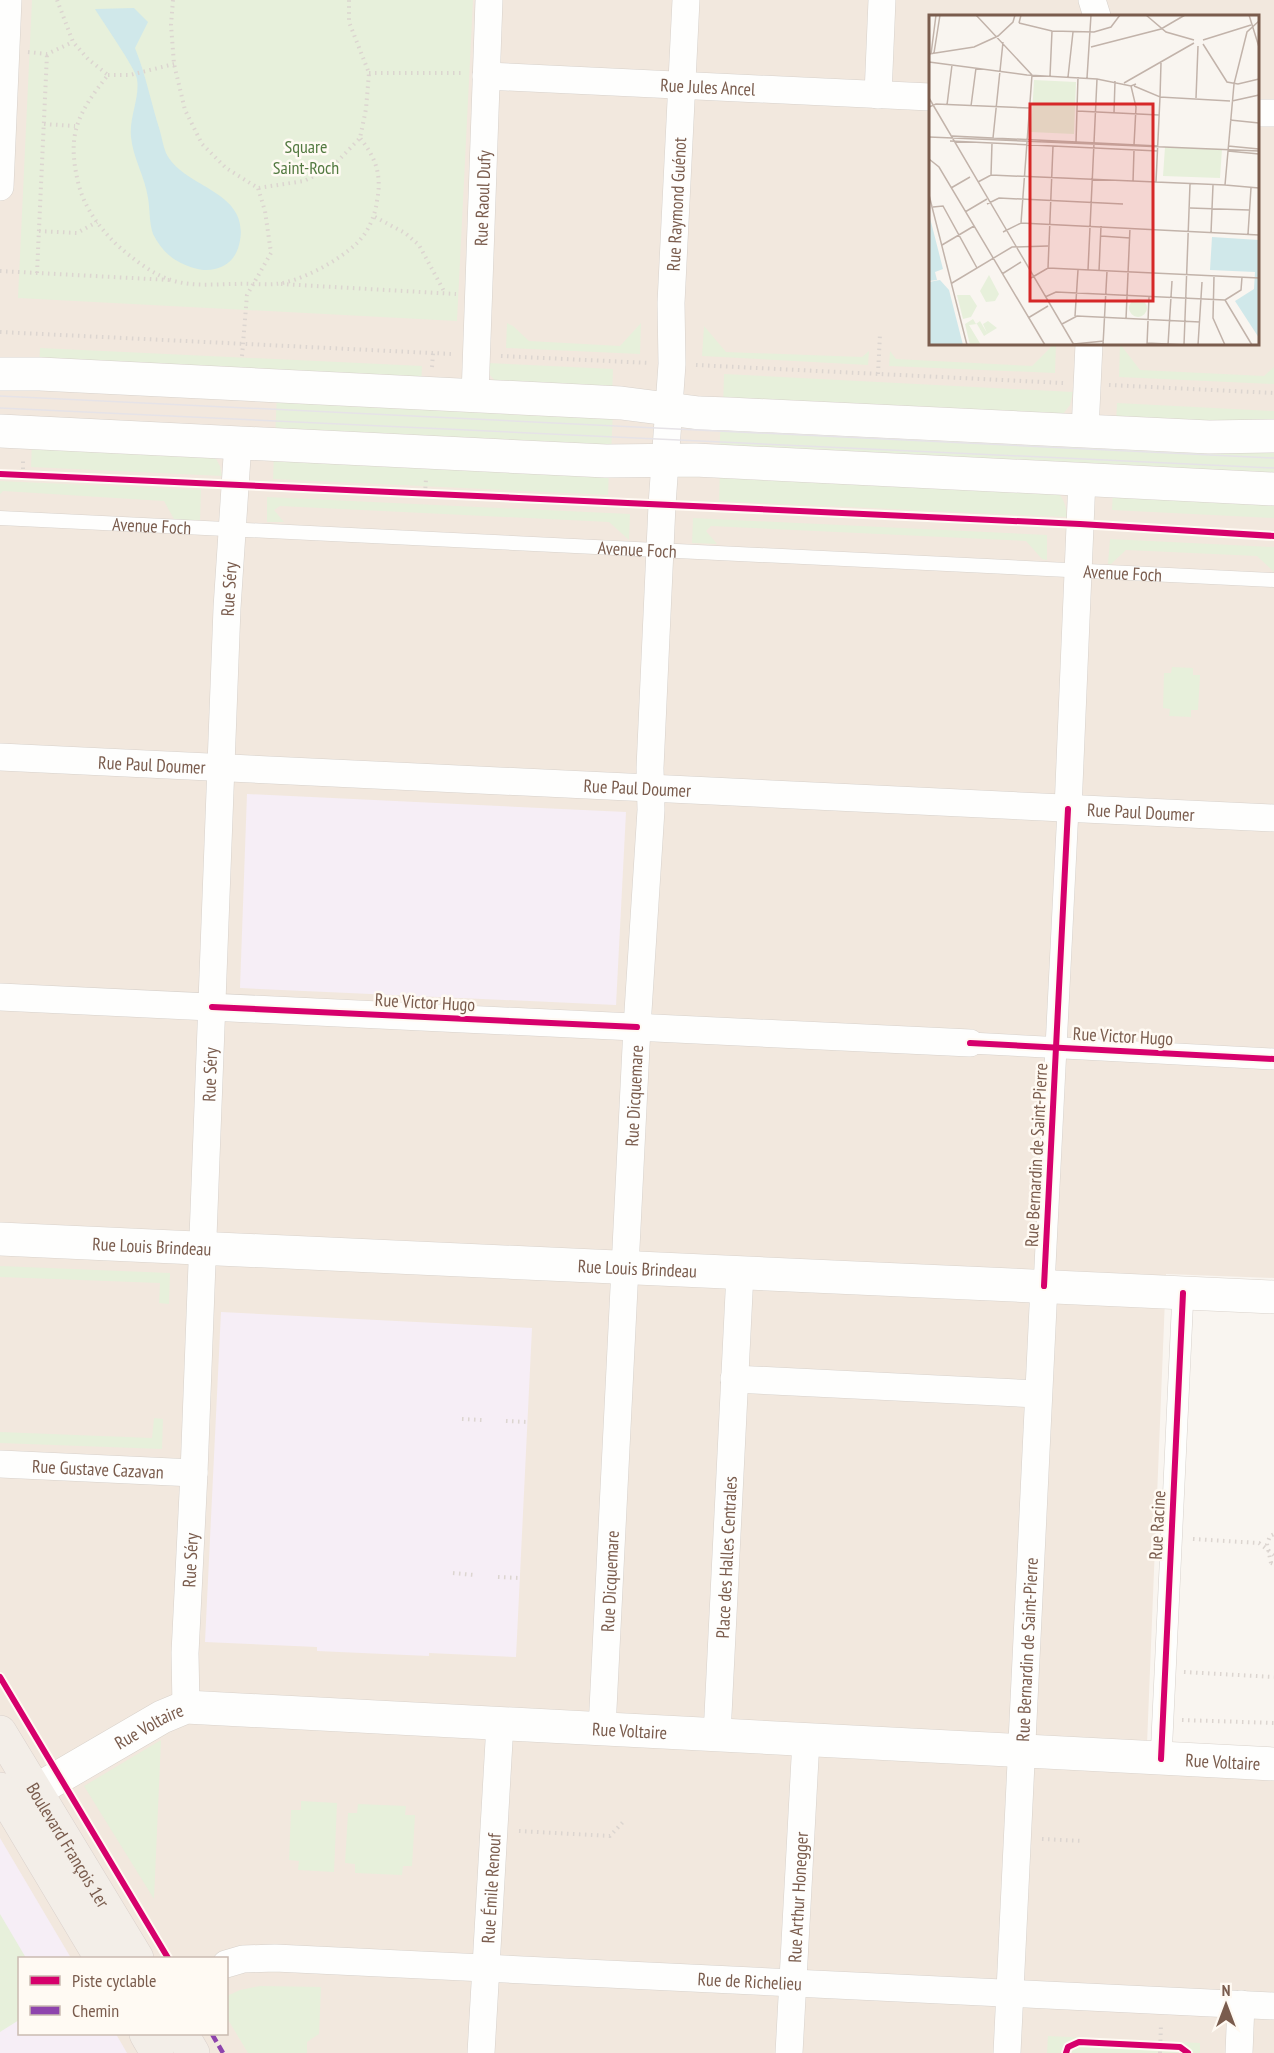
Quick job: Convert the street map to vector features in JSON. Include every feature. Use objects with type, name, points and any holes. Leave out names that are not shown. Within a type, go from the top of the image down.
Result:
[{"type":"main road","points":[[0,374],[40,374],[621,403],[699,413],[1209,437],[1274,436]]},
{"type":"main road","points":[[0,431],[606,461],[666,460],[1274,489]]},
{"type":"main road","name":"Rue Louis Brindeau","points":[[0,1239],[1274,1297]]},
{"type":"main road","name":"Rue Voltaire","points":[[15,1796],[162,1717],[186,1707],[1274,1764]]},
{"type":"main road","name":"Boulevard François 1er","points":[[0,1732],[15,1796],[100,1957]]},
{"type":"main road","name":"Boulevard François 1er","points":[[15,1796],[136,1957]]},
{"type":"main road","points":[[147,2035],[158,2053]]},
{"type":"main road","points":[[183,2035],[193,2053]]},
{"type":"street","points":[[0,187],[4,47],[8,0]]},
{"type":"street","name":"Rue Raoul Dufy","points":[[475,396],[489,0]]},
{"type":"street","name":"Rue Raymond Guénot","points":[[668,408],[672,364],[671,303],[686,0]]},
{"type":"street","points":[[878,95],[882,0]]},
{"type":"street","points":[[1092,0],[1096,15]]},
{"type":"street","name":"Rue Jules Ancel","points":[[486,76],[929,97]]},
{"type":"street","points":[[1259,112],[1274,113]]},
{"type":"street","points":[[1085,431],[1089,345]]},
{"type":"street","points":[[666,460],[668,408]]},
{"type":"street","name":"Rue Séry","points":[[186,1707],[185,1653],[227,608],[238,442]]},
{"type":"street","name":"Rue Dicquemare","points":[[602,1729],[666,460]]},
{"type":"street","name":"Rue Bernardin de Saint-Pierre","points":[[1007,2053],[1020,1752],[1057,1048],[1082,479]]},
{"type":"street","name":"Rue Paul Doumer","points":[[0,757],[1274,818]]},
{"type":"street","name":"Rue Victor Hugo","points":[[0,997],[1274,1059]]},
{"type":"street","name":"Place des Halles Centrales","points":[[717,1735],[740,1273]]},
{"type":"street","name":"Rue Racine","points":[[1161,1759],[1183,1293]]},
{"type":"street","points":[[734,1379],[1038,1394]]},
{"type":"street","name":"Rue Gustave Cazavan","points":[[0,1464],[194,1473]]},
{"type":"street","name":"Rue Émile Renouf","points":[[481,2053],[500,1724]]},
{"type":"street","name":"Rue Arthur Honegger","points":[[789,2053],[806,1740]]},
{"type":"street","name":"Rue de Richelieu","points":[[228,1963],[243,1959],[275,1958],[1274,2006]]},
{"type":"street","points":[[1239,2053],[1241,2004]]},
{"type":"lane","name":"Avenue Foch","points":[[0,518],[1274,580]]},
{"type":"path","points":[[57,0],[73,42],[108,75],[130,75],[174,64]]},
{"type":"path","points":[[173,0],[171,25],[174,64],[185,110],[202,144],[226,168],[258,188],[265,210],[271,253],[247,295],[244,310],[240,384]]},
{"type":"path","points":[[258,188],[304,181],[332,167],[360,138],[366,109],[369,73],[348,22],[349,0]]},
{"type":"path","points":[[4,47],[47,54],[73,42]]},
{"type":"path","points":[[37,273],[47,54]]},
{"type":"path","points":[[369,73],[469,73],[486,76]]},
{"type":"path","points":[[108,75],[87,101],[75,126],[74,166],[82,200],[106,234],[129,255],[169,280]]},
{"type":"path","points":[[44,124],[75,126]]},
{"type":"path","points":[[277,284],[306,275],[357,244],[375,217],[379,189],[376,162],[360,138]]},
{"type":"path","points":[[375,217],[405,233],[419,245],[445,293]]},
{"type":"path","points":[[39,231],[77,233],[97,222]]},
{"type":"path","points":[[0,271],[169,280],[189,284],[253,283],[478,294]]},
{"type":"path","points":[[0,332],[1274,393]]},
{"type":"path","points":[[878,374],[880,334]]},
{"type":"path","points":[[462,1419],[482,1420]]},
{"type":"path","points":[[506,1421],[527,1422]]},
{"type":"path","points":[[1273,1564],[1268,1544],[1270,1536],[1274,1534]]},
{"type":"path","points":[[1171,1538],[1259,1543],[1274,1555]]},
{"type":"path","points":[[453,1573],[474,1575]]},
{"type":"path","points":[[498,1577],[519,1578]]},
{"type":"path","points":[[1166,1671],[1274,1677]]},
{"type":"path","points":[[1163,1719],[1274,1723]]},
{"type":"path","points":[[494,1829],[609,1836],[623,1822]]},
{"type":"path","points":[[1062,1840],[1083,1841]]},
{"type":"path","points":[[1152,2045],[1170,2046]]},
{"type":"shaded area","points":[[0,0],[1274,0],[1274,1278],[1166,1274],[1146,1769],[1274,1776],[1274,2053],[0,2053]]},
{"type":"shaded area","points":[[247,794],[626,812],[616,1005],[240,988]]},
{"type":"shaded area","points":[[221,1312],[532,1328],[516,1657],[317,1651],[317,1647],[205,1642]]},
{"type":"shaded area","points":[[0,1838],[70,1957],[18,1957],[18,2035],[117,2035],[127,2053],[0,2053]]},
{"type":"green space","name":"Square Saint-Roch","points":[[32,0],[473,0],[457,321],[18,298]]},
{"type":"green space","points":[[507,323],[529,341],[620,346],[641,323],[640,354],[506,348]]},
{"type":"green space","points":[[704,326],[726,352],[862,357],[869,351],[868,365],[702,356]]},
{"type":"green space","points":[[1053,345],[1056,345],[1055,373],[889,366],[890,351],[896,359],[1032,366]]},
{"type":"green space","points":[[1120,345],[1140,370],[1264,376],[1274,367],[1274,384],[1119,377]]},
{"type":"green space","points":[[40,348],[422,366],[421,387],[39,369]]},
{"type":"green space","points":[[487,363],[613,369],[612,396],[497,383],[490,375]]},
{"type":"green space","points":[[724,374],[1073,392],[1070,405],[1063,414],[723,406]]},
{"type":"green space","points":[[277,393],[613,410],[611,455],[275,438]]},
{"type":"green space","points":[[1117,403],[1274,411],[1274,429],[1116,423]]},
{"type":"green space","points":[[721,420],[1274,443],[1274,481],[719,455]]},
{"type":"green space","points":[[32,439],[215,457],[222,476],[31,467]]},
{"type":"green space","points":[[274,452],[609,468],[608,495],[273,479]]},
{"type":"green space","points":[[720,468],[1053,487],[1063,501],[1067,517],[719,501]]},
{"type":"green space","points":[[0,481],[201,490],[200,521],[174,519],[164,501],[3,491],[0,494]]},
{"type":"green space","points":[[1113,489],[1274,495],[1274,518],[1112,510]]},
{"type":"green space","points":[[267,497],[630,514],[629,540],[609,522],[280,506],[274,510],[284,522],[267,522]]},
{"type":"green space","points":[[693,518],[1047,535],[1047,560],[1042,559],[1026,541],[711,526],[706,531],[717,544],[692,543]]},
{"type":"green space","points":[[1110,539],[1274,547],[1274,572],[1257,556],[1126,550],[1111,564],[1108,564]]},
{"type":"green space","points":[[1172,667],[1193,668],[1193,675],[1200,675],[1198,710],[1191,710],[1191,717],[1169,716],[1170,709],[1163,708],[1164,673],[1171,673]]},
{"type":"green space","points":[[0,1266],[170,1273],[169,1304],[159,1303],[160,1283],[0,1277]]},
{"type":"green space","points":[[154,1418],[163,1419],[162,1449],[0,1443],[0,1432],[152,1438]]},
{"type":"green space","points":[[161,1740],[154,1899],[84,1786]]},
{"type":"green space","points":[[301,1801],[337,1803],[334,1872],[298,1870],[299,1861],[289,1860],[291,1810],[301,1810]]},
{"type":"green space","points":[[358,1804],[406,1806],[405,1815],[415,1815],[412,1866],[403,1866],[402,1875],[355,1873],[355,1864],[345,1863],[348,1813],[357,1813]]},
{"type":"green space","points":[[0,1914],[25,1957],[18,1957],[18,2021],[0,2032]]},
{"type":"green space","points":[[260,1986],[321,1987],[319,2034],[307,2042],[307,2053],[248,2053],[228,2020],[228,1996],[240,1990]]},
{"type":"green space","points":[[1048,2036],[1200,2043],[1200,2053],[1047,2053]]},
{"type":"water","points":[[134,8],[148,22],[135,48],[166,153],[187,175],[227,201],[236,212],[241,227],[236,253],[220,268],[202,270],[181,263],[164,251],[153,234],[149,202],[131,137],[137,79],[95,9]]},
{"type":"tram line","points":[[0,396],[1274,458]]},
{"type":"tram line","points":[[0,408],[1274,468]]},
{"type":"marked path","points":[[213,2035],[223,2053]]},
{"type":"cycle path","points":[[0,474],[1080,524],[1274,536]]},
{"type":"cycle path","points":[[1044,1286],[1068,809]]},
{"type":"cycle path","points":[[212,1007],[637,1027]]},
{"type":"cycle path","points":[[970,1043],[1274,1059]]},
{"type":"cycle path","points":[[1161,1759],[1183,1293]]},
{"type":"cycle path","points":[[0,1677],[167,1957]]},
{"type":"cycle path","points":[[1066,2053],[1068,2047],[1079,2042],[1180,2047],[1188,2053]]}]
